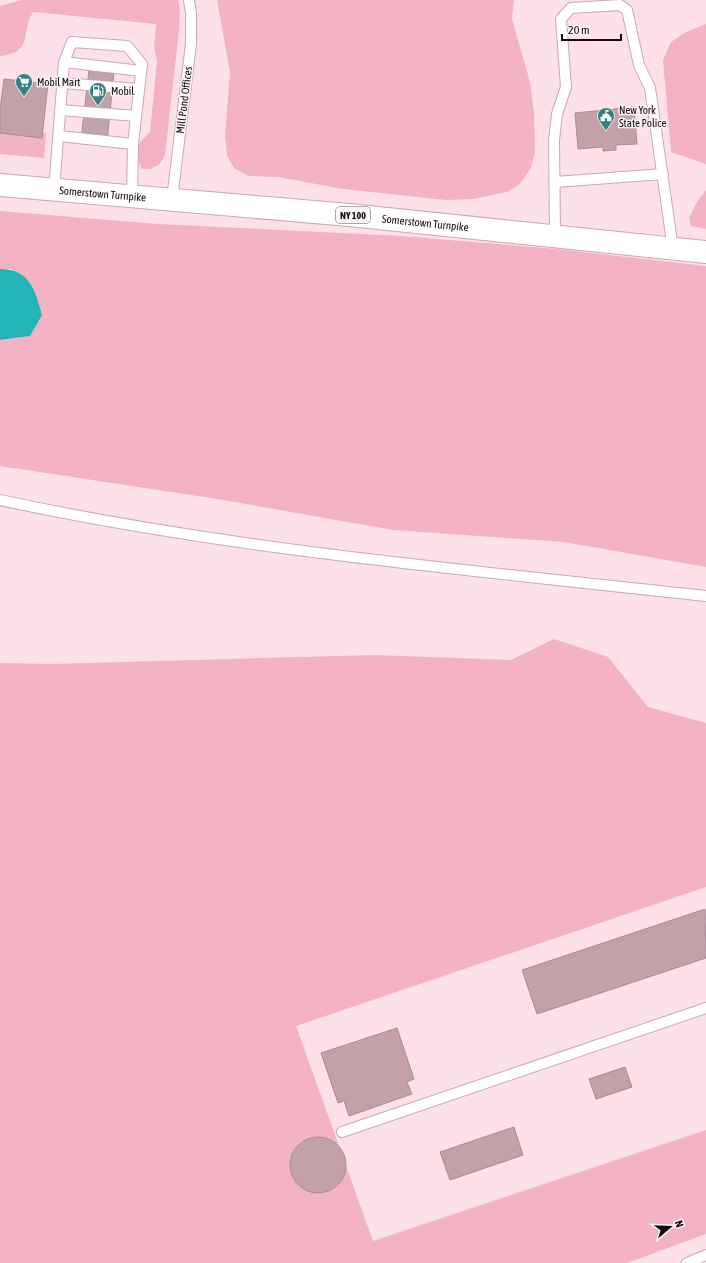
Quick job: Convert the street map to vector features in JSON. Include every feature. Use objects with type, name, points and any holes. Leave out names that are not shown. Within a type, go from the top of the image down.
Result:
[{"type":"main road","name":"Somerstown Turnpike","points":[[0,185],[172,199],[706,252]]},
{"type":"lane","name":"Mill Pond Offices","points":[[172,199],[191,44],[191,13],[189,0]]},
{"type":"lane","points":[[556,236],[554,140],[557,114],[566,87],[561,19],[571,8],[620,5],[627,10],[639,65],[650,88],[673,249]]},
{"type":"lane","points":[[54,190],[64,62],[72,42],[127,46],[142,64],[133,144],[132,196]]},
{"type":"lane","points":[[64,62],[141,71]]},
{"type":"lane","points":[[62,82],[139,89]]},
{"type":"lane","points":[[60,110],[136,116]]},
{"type":"lane","points":[[59,136],[133,144]]},
{"type":"lane","points":[[555,182],[663,174]]},
{"type":"lane","points":[[0,500],[96,519],[353,558],[706,596]]},
{"type":"lane","points":[[342,1132],[706,1008]]},
{"type":"lane","points":[[687,1263],[706,1255]]},
{"type":"shaded area","points":[[21,0],[178,0],[180,11],[179,30],[165,155],[159,165],[150,169],[142,169],[138,161],[137,148],[141,141],[150,132],[157,61],[154,46],[156,24],[33,12],[29,20],[22,46],[18,51],[0,56],[0,6]]},
{"type":"shaded area","points":[[217,0],[514,0],[512,19],[530,82],[534,112],[535,152],[531,168],[520,184],[507,192],[473,199],[446,200],[343,189],[278,177],[249,176],[234,168],[227,156],[225,136],[230,72]]},
{"type":"shaded area","points":[[706,24],[706,164],[671,152],[663,60],[671,42],[686,32]]},
{"type":"shaded area","points":[[0,130],[46,133],[44,158],[0,154]]},
{"type":"shaded area","points":[[706,190],[706,229],[691,226],[689,218],[697,202]]},
{"type":"shaded area","points":[[0,211],[158,224],[402,236],[557,249],[706,266],[706,567],[564,542],[393,530],[217,499],[0,466],[0,340],[30,336],[12,269],[0,269]]},
{"type":"shaded area","points":[[554,639],[608,657],[648,707],[706,723],[706,887],[296,1026],[373,1241],[706,1130],[706,1234],[627,1263],[0,1263],[0,663],[52,664],[375,655],[511,660]]},
{"type":"water","points":[[0,269],[10,270],[25,277],[34,289],[42,315],[30,336],[0,340]]},
{"type":"building","name":"Mobil","points":[[89,70],[114,72],[107,142],[81,140]]},
{"type":"building","name":"Mobil Mart","points":[[4,79],[48,84],[42,138],[0,133],[0,109]]},
{"type":"building","name":"New York State Police","points":[[634,107],[637,144],[616,145],[616,150],[603,151],[603,147],[578,149],[575,113]]},
{"type":"building","points":[[705,909],[706,958],[537,1014],[522,970]]},
{"type":"building","points":[[397,1028],[414,1079],[407,1082],[412,1094],[349,1116],[344,1101],[338,1103],[321,1053]]},
{"type":"building","points":[[625,1067],[632,1087],[596,1099],[589,1079]]},
{"type":"building","points":[[514,1127],[523,1155],[450,1180],[440,1152]]},
{"type":"building","points":[[318,1137],[329,1139],[338,1145],[344,1154],[346,1165],[344,1176],[338,1185],[329,1191],[318,1193],[307,1191],[298,1185],[292,1176],[290,1165],[292,1154],[298,1145],[307,1139]]},
{"type":"place","name":"Mobil Mart","points":[[24,97]]},
{"type":"place","name":"Mobil","points":[[98,106]]},
{"type":"place","name":"New York State Police","points":[[606,131]]}]
